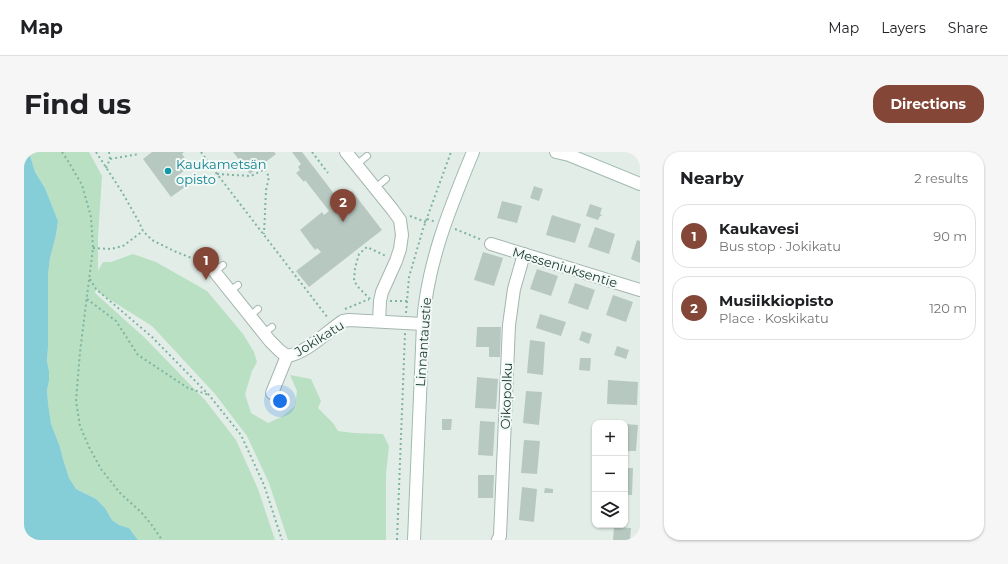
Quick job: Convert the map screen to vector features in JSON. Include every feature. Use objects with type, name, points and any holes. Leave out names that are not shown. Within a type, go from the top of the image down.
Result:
[{"type":"street","points":[[346,152],[400,220],[402,235],[400,249],[381,296],[379,321]]},
{"type":"street","name":"Linnantaustie","points":[[414,540],[424,304],[434,254],[458,187],[473,152]]},
{"type":"street","points":[[556,152],[567,154],[640,184]]},
{"type":"street","name":"Messeniuksentie","points":[[491,244],[640,290]]},
{"type":"street","name":"Oikopolku","points":[[498,540],[500,536],[509,325],[514,289],[524,254]]},
{"type":"street","name":"Jokikatu","points":[[216,268],[254,312],[268,330],[280,350],[287,356]]},
{"type":"street","name":"Jokikatu","points":[[287,356],[298,353],[343,321],[379,321],[423,324]]},
{"type":"street","name":"Jokikatu","points":[[272,393],[287,356]]},
{"type":"lane","points":[[356,165],[368,156]]},
{"type":"lane","points":[[375,188],[386,179]]},
{"type":"lane","points":[[205,253],[216,268]]},
{"type":"path","points":[[62,152],[82,185],[91,217],[93,248],[80,352],[76,401],[80,426],[101,469],[120,493],[142,512],[162,540]]},
{"type":"path","points":[[96,152],[122,192],[143,231],[152,240],[174,251],[216,268]]},
{"type":"path","points":[[106,168],[110,159],[109,152]]},
{"type":"path","points":[[201,152],[330,320]]},
{"type":"path","points":[[312,152],[328,173]]},
{"type":"path","points":[[632,152],[640,155]]},
{"type":"path","points":[[110,159],[139,154]]},
{"type":"path","points":[[217,174],[250,176],[265,168],[269,177],[266,190],[264,236]]},
{"type":"path","points":[[427,219],[491,244]]},
{"type":"path","points":[[93,248],[111,249],[123,246],[143,231]]},
{"type":"path","points":[[371,300],[354,281],[355,268],[359,254],[367,247],[396,261]]},
{"type":"path","points":[[89,279],[96,289],[152,337],[209,395],[241,435],[264,486],[282,540]]},
{"type":"path","points":[[87,299],[116,321],[138,355],[188,388],[209,395]]},
{"type":"green space","points":[[29,152],[89,152],[102,176],[98,238],[98,271],[103,262],[111,262],[133,254],[156,262],[207,291],[243,334],[254,352],[257,362],[252,371],[245,394],[251,413],[268,423],[283,416],[295,406],[297,391],[290,375],[311,379],[321,401],[318,408],[333,423],[338,431],[383,434],[389,446],[386,474],[386,540],[288,540],[269,483],[247,436],[215,394],[152,326],[101,294],[96,289],[95,293],[145,338],[205,400],[236,440],[258,489],[275,540],[138,540],[129,528],[119,525],[112,520],[105,508],[96,499],[76,489],[69,478],[60,447],[51,424],[47,390],[49,381],[47,361],[48,275],[58,221],[45,188],[35,172]]},
{"type":"water","points":[[24,152],[29,152],[35,172],[45,188],[58,221],[48,275],[47,361],[49,381],[47,390],[51,424],[60,447],[69,478],[76,489],[96,499],[105,508],[112,520],[119,525],[129,528],[138,540],[24,540]]},
{"type":"building","name":"Kaukametsän opisto","points":[[152,152],[184,152],[182,154],[191,166],[177,176],[185,187],[171,197],[143,159]]},
{"type":"building","points":[[233,152],[274,152],[276,154],[250,174]]},
{"type":"building","points":[[292,152],[302,152],[335,195],[342,189],[347,195],[352,191],[382,230],[309,287],[296,271],[321,252],[317,248],[315,250],[300,230],[322,212],[324,215],[329,211],[305,180],[304,182],[296,173],[300,170],[298,167],[301,164]]},
{"type":"building","points":[[534,186],[543,189],[539,201],[530,198]]},
{"type":"building","points":[[502,201],[522,206],[517,223],[497,218]]},
{"type":"building","points":[[590,204],[602,208],[600,214],[602,215],[598,220],[586,216]]},
{"type":"building","points":[[552,215],[581,224],[575,243],[546,235]]},
{"type":"building","points":[[595,227],[615,234],[609,254],[588,247]]},
{"type":"building","points":[[637,240],[640,241],[640,263],[631,259]]},
{"type":"building","points":[[483,252],[503,258],[494,286],[474,280]]},
{"type":"building","points":[[537,269],[558,276],[551,296],[530,289]]},
{"type":"building","points":[[575,283],[595,290],[588,310],[568,303]]},
{"type":"building","points":[[613,295],[633,302],[626,322],[606,315]]},
{"type":"building","points":[[540,314],[566,322],[561,336],[536,328]]},
{"type":"building","points":[[477,327],[501,327],[500,357],[489,357],[489,347],[476,347]]},
{"type":"building","points":[[582,331],[592,334],[589,344],[579,340]]},
{"type":"building","points":[[530,340],[545,342],[543,375],[527,373]]},
{"type":"building","points":[[617,346],[629,350],[626,359],[614,355]]},
{"type":"building","points":[[580,358],[591,358],[590,371],[579,370]]},
{"type":"building","points":[[477,377],[498,379],[496,409],[475,408]]},
{"type":"building","points":[[608,380],[638,382],[637,405],[607,404]]},
{"type":"building","points":[[526,391],[542,392],[539,425],[523,423]]},
{"type":"building","points":[[442,419],[452,419],[451,430],[442,430]]},
{"type":"building","points":[[480,421],[495,422],[493,456],[478,455]]},
{"type":"building","points":[[628,424],[638,425],[636,451],[628,451]]},
{"type":"building","points":[[524,440],[540,441],[537,474],[521,473]]},
{"type":"building","points":[[628,468],[633,468],[632,495],[628,495]]},
{"type":"building","points":[[478,475],[494,475],[493,498],[478,498]]},
{"type":"building","points":[[522,487],[537,489],[534,522],[519,520]]},
{"type":"building","points":[[545,488],[553,489],[553,493],[544,493]]},
{"type":"building","points":[[614,528],[631,528],[630,540],[613,540]]},
{"type":"place","name":"Kaukametsän opisto","points":[[168,171]]},
{"type":"place","name":"Musiikkiopisto","points":[[343,222]]},
{"type":"place","name":"Kaukavesi","points":[[206,280]]}]
